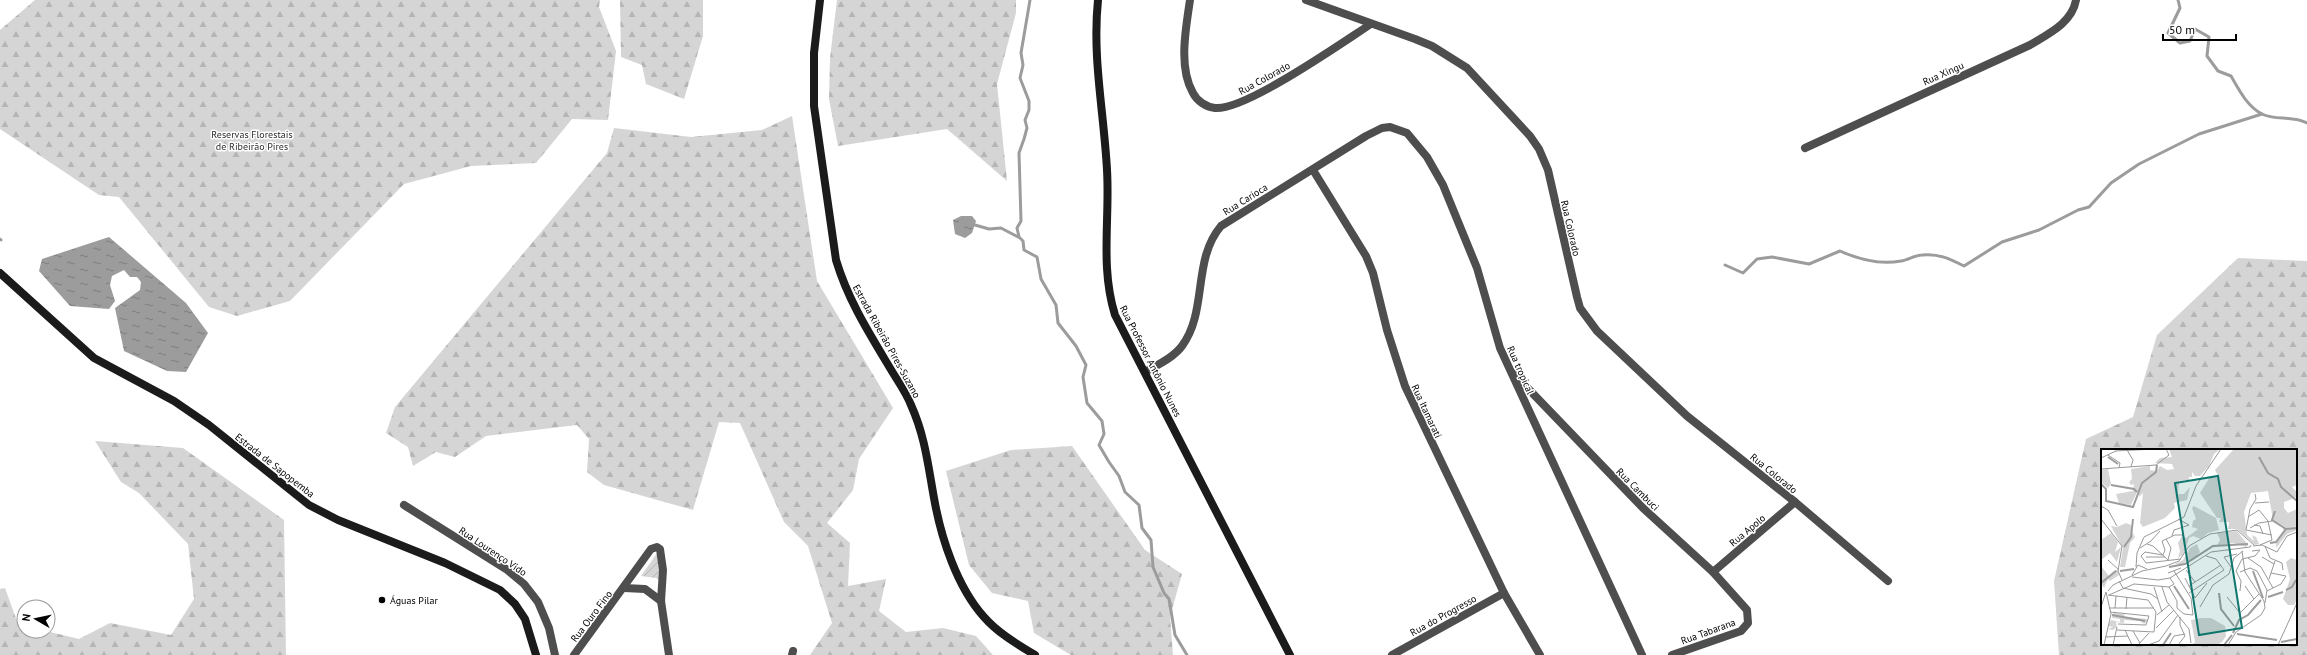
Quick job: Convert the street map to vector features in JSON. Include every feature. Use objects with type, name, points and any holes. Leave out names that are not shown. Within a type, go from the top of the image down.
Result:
[{"type":"main road","name":"Estrada Ribeirão Pires-Suzano","points":[[820,0],[814,53],[814,106],[836,260],[843,283],[854,307],[910,403],[922,429],[928,453],[934,500],[943,535],[966,590],[984,617],[1003,635],[1035,655]]},
{"type":"main road","name":"Rua Professor Antônio Nunes","points":[[1098,0],[1097,64],[1107,172],[1106,248],[1108,289],[1115,315],[1290,655]]},
{"type":"main road","name":"Estrada de Sapopemba","points":[[0,273],[94,358],[174,402],[208,425],[309,505],[345,522],[445,563],[500,590],[515,604],[525,619],[536,655]]},
{"type":"street","name":"Rua Colorado","points":[[1190,0],[1186,36],[1186,66],[1191,88],[1201,103],[1215,108],[1244,101],[1312,63],[1371,24],[1432,46],[1467,68],[1530,136],[1539,149],[1548,170],[1577,297],[1586,317],[1597,331],[1687,416],[1795,502],[1888,581]]},
{"type":"street","points":[[1306,0],[1371,24]]},
{"type":"street","name":"Rua Xingu","points":[[1805,148],[2030,45],[2054,30],[2067,19],[2076,0]]},
{"type":"street","name":"Rua tropical","points":[[1366,136],[1382,128],[1399,129],[1413,138],[1427,156],[1443,186],[1477,268],[1500,348],[1642,655]]},
{"type":"street","name":"Rua Carioca","points":[[1145,372],[1172,356],[1182,346],[1189,334],[1194,322],[1202,273],[1214,235],[1232,217],[1313,170],[1366,136]]},
{"type":"street","name":"Rua Itamarati","points":[[1313,170],[1366,256],[1373,273],[1387,330],[1405,386],[1504,593],[1540,655]]},
{"type":"street","name":"Rua Cambuci","points":[[1510,369],[1643,508],[1713,572],[1747,610],[1748,623]]},
{"type":"street","name":"Rua Apolo","points":[[1713,572],[1795,502]]},
{"type":"street","name":"Rua Lourenço Vido","points":[[404,505],[506,569],[524,584],[538,602],[550,628],[555,655]]},
{"type":"street","name":"Rua Ouro Fino","points":[[574,655],[651,549],[657,547],[660,549],[663,556],[661,601],[669,655]]},
{"type":"street","name":"Rua Ouro Fino","points":[[624,588],[645,589],[661,601]]},
{"type":"street","name":"Rua do Progresso","points":[[1393,655],[1504,593]]},
{"type":"street","name":"Rua Tabarana","points":[[1672,655],[1741,631],[1748,623]]},
{"type":"green space","name":"Reservas Florestais de Ribeirão Pires","points":[[35,0],[600,0],[599,7],[616,51],[608,120],[572,119],[536,163],[471,166],[404,184],[290,301],[237,316],[209,307],[119,197],[99,195],[0,129],[0,30]]},
{"type":"green space","points":[[620,0],[703,0],[703,36],[684,99],[646,84],[642,65],[621,57]]},
{"type":"green space","points":[[837,0],[1016,0],[1016,13],[997,84],[1007,181],[947,129],[838,146],[829,99],[830,58]]},
{"type":"green space","points":[[792,116],[817,281],[893,408],[859,459],[853,490],[827,523],[850,543],[848,586],[886,579],[879,611],[906,632],[943,628],[976,636],[993,655],[810,655],[832,623],[808,546],[784,522],[740,423],[719,422],[693,510],[604,485],[587,472],[589,439],[577,425],[486,436],[455,457],[436,452],[413,466],[408,447],[386,433],[395,407],[607,153],[614,128],[691,137],[762,130]]},
{"type":"green space","points":[[2238,258],[2307,261],[2307,655],[2059,655],[2054,581],[2086,439],[2133,417],[2157,335]]},
{"type":"green space","points":[[95,441],[183,448],[284,520],[286,655],[0,655],[0,589],[5,588],[16,618],[16,639],[56,639],[56,633],[79,639],[110,623],[171,635],[194,599],[188,544],[139,493],[121,482]]},
{"type":"green space","points":[[1072,446],[1145,550],[1182,574],[1170,617],[1173,655],[1071,655],[1034,633],[1028,601],[992,593],[969,565],[946,471],[1011,450]]},
{"type":"green space","points":[[658,552],[663,583],[656,578],[641,576]]},
{"type":"water","points":[[961,216],[972,216],[976,221],[972,233],[965,238],[955,234],[953,220]]},
{"type":"water","points":[[109,237],[186,303],[208,333],[186,372],[167,371],[124,351],[115,308],[140,290],[141,282],[137,277],[130,277],[124,270],[112,276],[110,285],[115,301],[109,309],[70,306],[39,271],[42,259]]},
{"type":"waterway","points":[[1030,0],[1021,53],[1023,65],[1020,78],[1029,101],[1029,110],[1025,120],[1027,128],[1019,153],[1021,221],[1017,228],[1019,237],[1023,241],[1024,250],[1037,257],[1041,279],[1056,305],[1058,323],[1076,346],[1086,365],[1083,377],[1087,403],[1102,421],[1104,434],[1099,445],[1119,476],[1125,492],[1139,505],[1142,528],[1151,540],[1153,567],[1164,593],[1169,599],[1175,635],[1187,655]]},
{"type":"waterway","points":[[2178,0],[2180,8],[2168,33],[2180,43],[2190,41],[2195,29],[2209,37],[2207,56],[2218,71],[2231,76],[2237,87],[2252,107],[2267,116],[2295,119],[2307,123]]},
{"type":"waterway","points":[[1725,265],[1743,273],[1757,259],[1772,257],[1809,264],[1840,251],[1862,259],[1878,262],[1893,262],[1919,255],[1933,255],[1949,259],[1964,266],[2002,242],[2039,230],[2078,210],[2089,207],[2111,183],[2139,164],[2199,134],[2262,114]]},
{"type":"waterway","points":[[975,225],[989,229],[1001,228],[1018,237]]},
{"type":"place","name":"Águas Pilar","points":[[382,600]]}]
